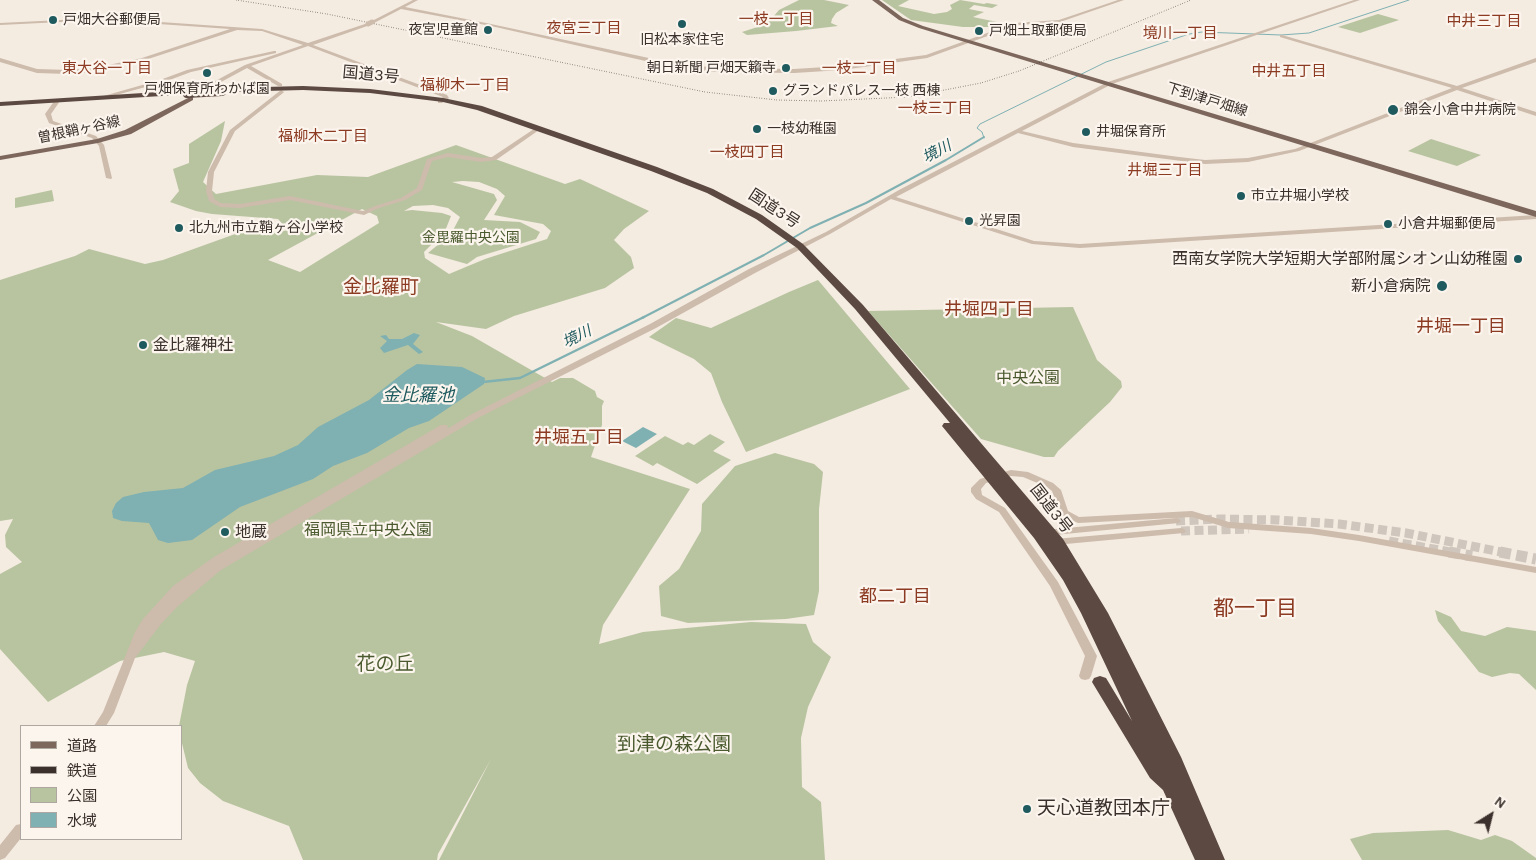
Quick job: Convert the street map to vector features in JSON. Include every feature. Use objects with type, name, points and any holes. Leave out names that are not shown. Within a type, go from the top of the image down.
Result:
[{"type":"highway","name":"国道3号","points":[[0,105],[223,91],[332,90],[442,101],[487,110],[687,181],[748,210],[796,248],[817,271],[996,476],[1045,536],[1090,614],[1173,789],[1204,860]]},
{"type":"highway","name":"国道3号","points":[[56,102],[190,94]]},
{"type":"highway","name":"国道3号","points":[[442,101],[536,130],[708,194],[746,214],[796,248]]},
{"type":"highway","name":"国道3号","points":[[1045,536],[1058,542],[1100,613],[1172,757],[1216,860]]},
{"type":"highway","points":[[1092,679],[1156,773],[1173,789]]},
{"type":"main road","name":"下到津戸畑線","points":[[875,0],[893,14],[910,23],[1310,144],[1536,216]]},
{"type":"main road","name":"曽根鞘ヶ谷線","points":[[0,157],[97,140],[137,129],[191,99],[190,94]]},
{"type":"street","points":[[190,94],[247,66],[370,23],[416,0]]},
{"type":"street","points":[[402,8],[492,25],[672,65],[700,69],[782,71],[842,68],[927,56],[1017,24],[1060,21],[1122,0]]},
{"type":"street","points":[[101,725],[108,713],[132,655],[172,604],[203,578],[475,416],[646,330],[752,271],[828,233],[890,197],[1110,83],[1358,0]]},
{"type":"street","points":[[0,24],[102,18],[262,30],[309,45],[445,96],[446,98],[442,101]]},
{"type":"street","points":[[0,60],[37,71],[68,72],[94,70],[143,58],[238,28]]},
{"type":"street","points":[[1282,36],[1457,88],[1536,114]]},
{"type":"street","points":[[102,98],[227,62],[268,53],[284,53]]},
{"type":"street","points":[[1017,131],[1073,145],[1205,162],[1270,157],[1536,60]]},
{"type":"street","points":[[247,66],[281,88],[234,130],[211,172],[209,191],[211,200],[220,204],[240,206],[290,198],[364,214],[377,207],[403,199],[420,189],[429,160],[448,155],[481,160],[494,159],[536,130]]},
{"type":"street","points":[[56,102],[48,114],[51,122],[84,132],[97,140],[102,146],[109,178]]},
{"type":"street","points":[[890,197],[1034,243],[1080,246],[1536,216]]},
{"type":"street","points":[[1092,679],[1091,656],[1054,585],[1002,510],[979,496],[976,492],[978,484],[996,476],[1018,472],[1025,474],[1050,485],[1056,490],[1064,513],[1078,520],[1192,514],[1228,525],[1311,531],[1359,538],[1536,570]]},
{"type":"street","points":[[1045,536],[1176,522]]},
{"type":"street","points":[[1058,542],[1181,531]]},
{"type":"street","points":[[0,854],[20,830]]},
{"type":"green space","points":[[799,0],[824,0],[849,5],[836,13],[832,19],[831,23],[838,26],[747,35],[742,32],[767,24],[779,10]]},
{"type":"green space","points":[[882,0],[909,0],[898,6],[934,14],[947,12],[952,9],[950,5],[960,0],[998,5],[992,8],[974,5],[969,9],[984,12],[973,17],[1002,23],[989,27],[963,27],[911,20]]},
{"type":"green space","points":[[1378,14],[1399,20],[1360,33],[1338,27]]},
{"type":"green space","name":"福岡県立中央公園","points":[[225,121],[221,141],[203,182],[216,194],[317,175],[368,177],[456,145],[565,184],[580,179],[649,211],[624,229],[614,240],[631,257],[634,268],[605,288],[514,316],[486,329],[436,322],[472,336],[552,382],[560,378],[573,378],[595,391],[597,397],[604,401],[602,406],[602,425],[591,457],[690,489],[603,625],[599,644],[643,632],[751,622],[806,624],[813,642],[831,657],[808,707],[801,738],[802,787],[821,802],[825,860],[439,860],[491,759],[438,854],[437,860],[303,860],[289,826],[223,801],[200,783],[188,768],[182,743],[182,725],[179,725],[187,685],[195,661],[164,652],[120,661],[48,702],[0,649],[0,574],[22,562],[6,547],[5,535],[13,519],[0,521],[0,280],[75,256],[89,249],[145,264],[163,260],[238,233],[271,234],[288,230],[278,219],[212,214],[196,211],[170,202],[179,191],[173,169],[189,163],[189,144]],"holes":[[[452,182],[479,182],[497,189],[505,196],[494,215],[543,224],[551,231],[547,239],[485,259],[449,274],[425,258],[424,252],[445,231],[451,216],[442,213],[404,211],[413,206],[433,205],[448,208],[460,217],[451,234],[428,253],[467,264],[477,257],[536,239],[540,232],[520,222],[484,220],[497,200],[494,194]],[[362,209],[377,216],[379,223],[300,272],[268,260]]]},
{"type":"green space","points":[[1431,139],[1481,155],[1457,166],[1408,151]]},
{"type":"green space","points":[[52,190],[54,201],[15,208],[15,198]]},
{"type":"green space","points":[[818,280],[910,389],[746,452],[722,402],[711,373],[694,359],[649,337],[676,318],[711,328]]},
{"type":"green space","name":"中央公園","points":[[1073,307],[1097,360],[1121,381],[1122,387],[1110,402],[1054,457],[1044,457],[981,439],[868,311]]},
{"type":"green space","points":[[710,434],[725,442],[713,451],[731,460],[697,484],[657,463],[653,466],[635,456],[665,436],[683,445],[688,442],[694,445]]},
{"type":"green space","points":[[775,453],[814,464],[823,472],[819,509],[819,591],[814,615],[786,619],[688,623],[661,616],[659,586],[679,569],[701,531],[702,504],[735,466]]},
{"type":"green space","points":[[1435,610],[1451,617],[1461,631],[1485,636],[1507,627],[1536,631],[1536,690],[1519,674],[1510,673],[1492,677],[1479,672],[1438,621]]},
{"type":"green space","points":[[1448,830],[1481,840],[1495,835],[1512,841],[1536,858],[1536,860],[1362,860],[1350,839],[1373,833]]},
{"type":"water","points":[[414,333],[420,335],[413,344],[423,352],[419,354],[408,345],[384,353],[380,348],[387,341],[380,336],[386,335],[389,339],[402,339]]},
{"type":"water","name":"金比羅池","points":[[417,364],[462,367],[485,378],[484,384],[429,421],[409,428],[367,453],[333,466],[313,479],[240,507],[192,540],[168,543],[158,540],[149,523],[122,521],[113,518],[112,511],[116,503],[123,497],[144,492],[183,488],[215,470],[274,456],[298,445],[318,427],[369,400]]},
{"type":"water","points":[[643,427],[657,434],[636,448],[622,441]]},
{"type":"waterway","name":"境川","points":[[984,137],[982,132],[977,128],[980,124],[1106,62],[1189,34],[1202,32],[1281,35],[1309,33],[1409,0]]},
{"type":"waterway","name":"境川","points":[[643,318],[764,255],[810,228],[866,203],[946,160],[984,137]]},
{"type":"waterway","name":"境川","points":[[483,382],[520,378],[643,318]]},
{"type":"tunnel","points":[[1176,521],[1220,519],[1278,520],[1339,524],[1406,533],[1506,553]]},
{"type":"tunnel","points":[[1181,531],[1249,529]]},
{"type":"tunnel","points":[[1389,541],[1456,553]]},
{"type":"tunnel","points":[[1449,552],[1472,556]]},
{"type":"tunnel","points":[[1500,552],[1536,559]]},
{"type":"railway","points":[[236,0],[327,14],[705,92],[777,100],[821,101],[908,97],[981,83],[1019,71],[1191,0]]},
{"type":"place","name":"戸畑大谷郵便局","points":[[53,20]]},
{"type":"place","name":"旧松本家住宅","points":[[682,24]]},
{"type":"place","name":"夜宮児童館","points":[[488,30]]},
{"type":"place","name":"戸畑土取郵便局","points":[[979,31]]},
{"type":"place","name":"朝日新聞 戸畑天籟寺","points":[[786,68]]},
{"type":"place","name":"戸畑保育所わかば園","points":[[207,73]]},
{"type":"place","name":"グランドパレス一枝 西棟","points":[[773,91]]},
{"type":"place","name":"錦会小倉中井病院","points":[[1393,110]]},
{"type":"place","name":"一枝幼稚園","points":[[757,129]]},
{"type":"place","name":"井堀保育所","points":[[1086,132]]},
{"type":"place","name":"市立井堀小学校","points":[[1241,196]]},
{"type":"place","name":"光昇園","points":[[969,221]]},
{"type":"place","name":"小倉井堀郵便局","points":[[1388,224]]},
{"type":"place","name":"北九州市立鞘ヶ谷小学校","points":[[179,228]]},
{"type":"place","name":"西南女学院大学短期大学部附属シオン山幼稚園","points":[[1518,259]]},
{"type":"place","name":"新小倉病院","points":[[1442,286]]},
{"type":"place","name":"金比羅神社","points":[[143,345]]},
{"type":"place","name":"地蔵","points":[[225,532]]},
{"type":"place","name":"天心道教団本庁","points":[[1027,809]]},
{"type":"district","name":"一枝一丁目","points":[[776,20]]},
{"type":"district","name":"中井三丁目","points":[[1484,22]]},
{"type":"district","name":"夜宮三丁目","points":[[584,29]]},
{"type":"district","name":"境川一丁目","points":[[1180,34]]},
{"type":"district","name":"東大谷一丁目","points":[[107,69]]},
{"type":"district","name":"一枝二丁目","points":[[859,69]]},
{"type":"district","name":"中井五丁目","points":[[1289,72]]},
{"type":"district","name":"福柳木一丁目","points":[[465,86]]},
{"type":"district","name":"一枝三丁目","points":[[935,109]]},
{"type":"district","name":"福柳木二丁目","points":[[323,137]]},
{"type":"district","name":"一枝四丁目","points":[[747,153]]},
{"type":"district","name":"井堀三丁目","points":[[1165,171]]},
{"type":"district","name":"金比羅町","points":[[381,288]]},
{"type":"district","name":"井堀四丁目","points":[[989,310]]},
{"type":"district","name":"井堀一丁目","points":[[1461,327]]},
{"type":"district","name":"井堀五丁目","points":[[579,438]]},
{"type":"district","name":"都二丁目","points":[[895,597]]},
{"type":"district","name":"都一丁目","points":[[1255,609]]},
{"type":"park label","name":"金毘羅中央公園","points":[[471,238]]},
{"type":"park label","name":"花の丘","points":[[385,665]]},
{"type":"park label","name":"到津の森公園","points":[[674,745]]}]
